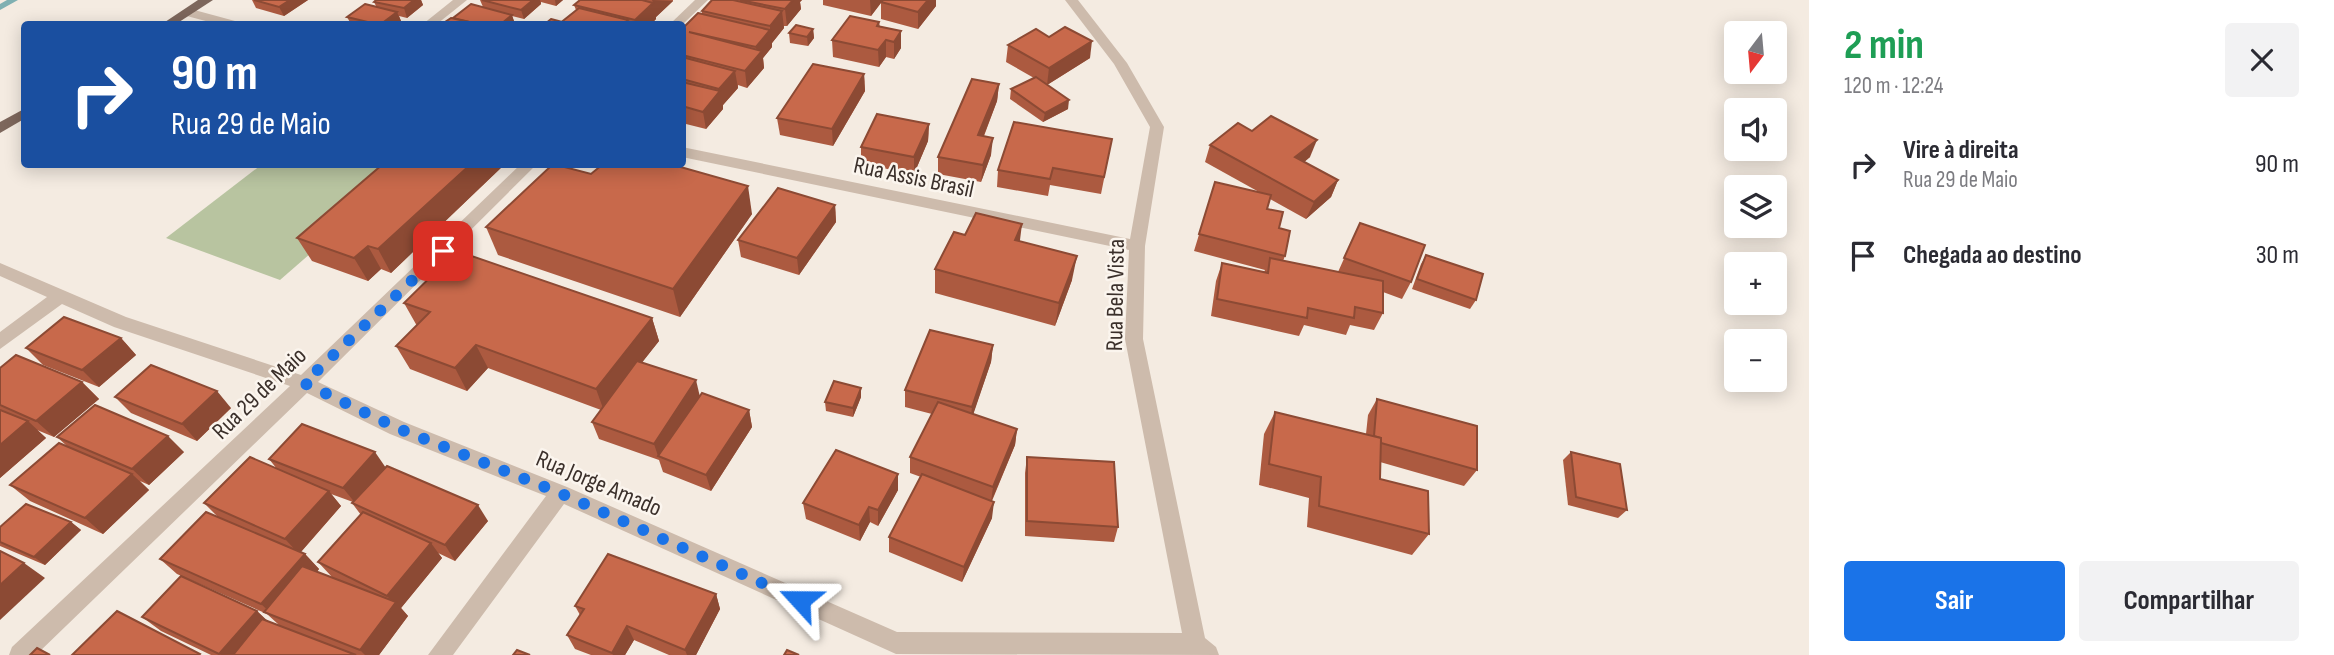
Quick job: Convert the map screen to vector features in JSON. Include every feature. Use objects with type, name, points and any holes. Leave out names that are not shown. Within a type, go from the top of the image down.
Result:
[{"type":"main road","points":[[173,21],[207,0]]},
{"type":"main road","points":[[0,128],[21,115]]},
{"type":"street","points":[[433,21],[461,0]]},
{"type":"street","points":[[679,21],[702,0]]},
{"type":"street","name":"Rua Bela Vista","points":[[1071,0],[1120,63],[1157,127],[1137,246],[1134,339],[1200,651]]},
{"type":"street","points":[[187,12],[219,21]]},
{"type":"street","name":"Rua Assis Brasil","points":[[686,153],[1137,246]]},
{"type":"street","name":"Rua 29 de Maio","points":[[20,655],[526,168]]},
{"type":"street","name":"Rua Jorge Amado","points":[[0,269],[120,322],[304,383],[397,428],[560,493],[896,649],[1200,651]]},
{"type":"street","points":[[0,342],[59,297]]},
{"type":"street","points":[[439,655],[560,493]]},
{"type":"green space","points":[[257,168],[409,168],[280,280],[166,238]]},
{"type":"building","points":[[254,0],[290,0],[279,7]]},
{"type":"building","points":[[414,0],[404,8],[374,2]]},
{"type":"building","points":[[482,0],[533,0],[521,10]]},
{"type":"building","points":[[580,0],[642,0],[653,3],[635,20],[574,5]]},
{"type":"building","points":[[712,0],[733,0],[782,11],[770,26],[702,11]]},
{"type":"building","points":[[740,0],[793,0],[785,9]]},
{"type":"building","points":[[928,0],[918,12],[881,2]]},
{"type":"building","points":[[365,4],[397,12],[385,21],[364,21],[347,17]]},
{"type":"building","points":[[471,4],[512,15],[505,21],[466,21],[453,18]]},
{"type":"building","points":[[579,8],[628,20],[627,21],[563,21]]},
{"type":"building","points":[[698,13],[770,30],[756,47],[689,32],[762,51],[745,71],[686,56],[686,25]]},
{"type":"building","points":[[850,16],[879,22],[877,26],[901,31],[894,42],[886,40],[878,50],[832,40]]},
{"type":"building","points":[[796,25],[813,29],[807,37],[789,33]]},
{"type":"building","points":[[1065,27],[1092,41],[1049,68],[1008,45],[1036,29],[1049,37]]},
{"type":"building","points":[[686,58],[735,71],[719,89],[686,80]]},
{"type":"building","points":[[813,64],[864,74],[832,129],[777,118]]},
{"type":"building","points":[[1036,77],[1069,100],[1045,113],[1011,89]]},
{"type":"building","points":[[972,79],[999,84],[978,135],[993,138],[983,165],[938,157]]},
{"type":"building","points":[[686,83],[720,91],[703,112],[686,107]]},
{"type":"building","points":[[877,114],[929,124],[914,157],[861,147]]},
{"type":"building","points":[[1271,116],[1317,140],[1295,157],[1338,180],[1314,202],[1210,145],[1238,123],[1252,131]]},
{"type":"building","points":[[1014,122],[1112,139],[1104,177],[1053,168],[1050,179],[998,170]]},
{"type":"building","points":[[378,168],[467,168],[378,249],[368,246],[354,258],[297,238]]},
{"type":"building","points":[[549,168],[568,168],[591,174],[598,168],[684,168],[748,186],[673,289],[486,227]]},
{"type":"building","points":[[1215,182],[1271,195],[1267,209],[1283,212],[1279,228],[1290,231],[1285,256],[1199,234]]},
{"type":"building","points":[[778,188],[835,205],[797,258],[738,240]]},
{"type":"building","points":[[976,213],[1022,224],[1015,240],[1077,256],[1059,303],[935,269],[954,232],[965,235]]},
{"type":"building","points":[[1360,223],[1425,245],[1411,282],[1344,258]]},
{"type":"building","points":[[457,251],[652,318],[596,389],[476,345],[455,368],[396,346],[430,312],[404,303]]},
{"type":"building","points":[[1426,255],[1483,274],[1476,300],[1417,279]]},
{"type":"building","points":[[1270,258],[1383,281],[1383,313],[1355,307],[1354,318],[1308,308],[1307,318],[1217,299],[1222,263],[1268,273]]},
{"type":"building","points":[[64,317],[121,338],[82,370],[26,348]]},
{"type":"building","points":[[930,330],[993,345],[972,407],[905,390]]},
{"type":"building","points":[[16,355],[82,382],[36,421],[0,405],[0,368]]},
{"type":"building","points":[[637,361],[696,380],[654,444],[592,422]]},
{"type":"building","points":[[151,365],[217,391],[182,424],[115,397]]},
{"type":"building","points":[[834,381],[861,388],[853,408],[825,402]]},
{"type":"building","points":[[702,393],[749,410],[706,475],[658,456]]},
{"type":"building","points":[[1377,399],[1477,426],[1477,470],[1381,443],[1381,438],[1374,436]]},
{"type":"building","points":[[938,402],[1017,429],[993,487],[910,457]]},
{"type":"building","points":[[95,405],[168,436],[132,469],[57,437]]},
{"type":"building","points":[[0,410],[28,421],[0,445]]},
{"type":"building","points":[[1275,412],[1381,438],[1380,479],[1428,491],[1429,534],[1319,506],[1321,477],[1269,464]]},
{"type":"building","points":[[302,424],[375,452],[343,488],[269,459]]},
{"type":"building","points":[[59,443],[132,474],[85,518],[10,485]]},
{"type":"building","points":[[836,450],[898,474],[878,510],[869,507],[859,525],[803,503]]},
{"type":"building","points":[[1571,452],[1620,464],[1627,510],[1576,497]]},
{"type":"building","points":[[250,457],[329,491],[285,539],[204,503]]},
{"type":"building","points":[[1027,457],[1114,462],[1118,527],[1027,521]]},
{"type":"building","points":[[387,466],[478,505],[445,545],[352,503]]},
{"type":"building","points":[[922,474],[994,502],[964,567],[889,537]]},
{"type":"building","points":[[26,504],[71,522],[34,557],[0,542],[0,527]]},
{"type":"building","points":[[206,512],[305,554],[261,604],[160,559]]},
{"type":"building","points":[[363,512],[431,543],[387,596],[318,562]]},
{"type":"building","points":[[0,551],[24,563],[0,585]]},
{"type":"building","points":[[608,554],[716,594],[685,650],[627,626],[612,653],[567,635],[584,609],[575,606]]},
{"type":"building","points":[[302,566],[396,602],[360,650],[264,612]]},
{"type":"building","points":[[181,576],[257,611],[219,654],[142,617]]},
{"type":"building","points":[[117,611],[200,654],[72,655]]},
{"type":"building","points":[[262,619],[356,655],[233,655]]},
{"type":"building","points":[[37,648],[50,655],[30,655]]},
{"type":"building","points":[[517,650],[530,655],[513,655]]},
{"type":"building","points":[[787,650],[799,655],[784,655]]},
{"type":"waterway","points":[[0,7],[14,0]]},
{"type":"route","points":[[443,251],[304,383],[397,428],[560,493],[800,600]]}]
